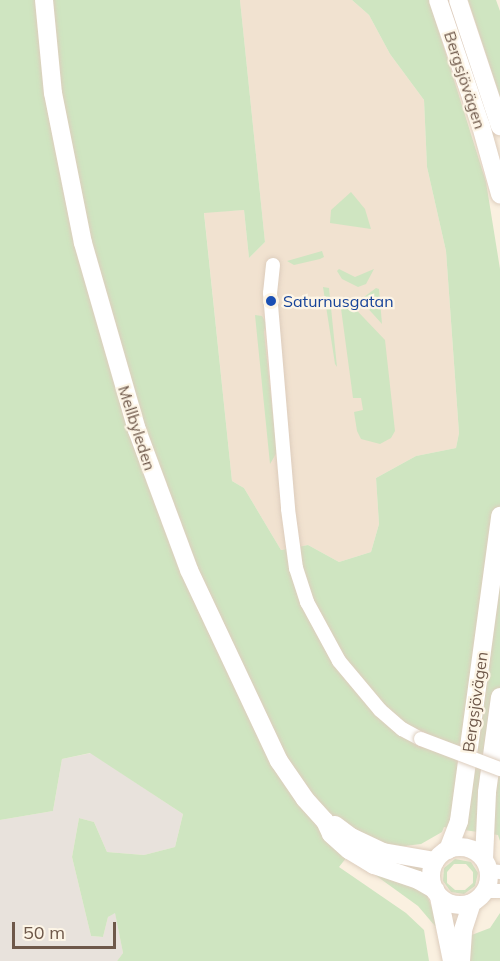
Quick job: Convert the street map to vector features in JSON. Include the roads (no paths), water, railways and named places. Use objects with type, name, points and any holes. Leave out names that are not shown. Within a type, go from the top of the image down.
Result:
[{"type":"main road","name":"Mellbyleden","points":[[44,0],[53,93],[78,220],[116,361],[146,456],[189,570],[262,726],[295,785],[325,821],[331,834],[362,858],[418,880],[437,893]]},
{"type":"main road","name":"Bergsjövägen","points":[[438,0],[498,175],[500,194]]},
{"type":"main road","name":"Bergsjövägen","points":[[458,0],[500,126]]},
{"type":"main road","name":"Bergsjövägen","points":[[452,961],[431,876],[459,821],[500,516]]},
{"type":"main road","name":"Bergsjövägen","points":[[461,961],[464,930],[486,895],[491,867],[487,792],[500,697]]},
{"type":"main road","name":"Mellbyleden","points":[[325,821],[383,852],[441,855]]},
{"type":"main road","points":[[441,855],[465,847],[491,867]]},
{"type":"main road","points":[[437,893],[455,905],[486,895]]},
{"type":"street","points":[[273,265],[270,293],[288,509],[300,579],[307,602],[339,662],[365,695],[389,718],[421,739],[500,769]]},
{"type":"place","name":"Saturnusgatan","points":[[271,301]]}]
